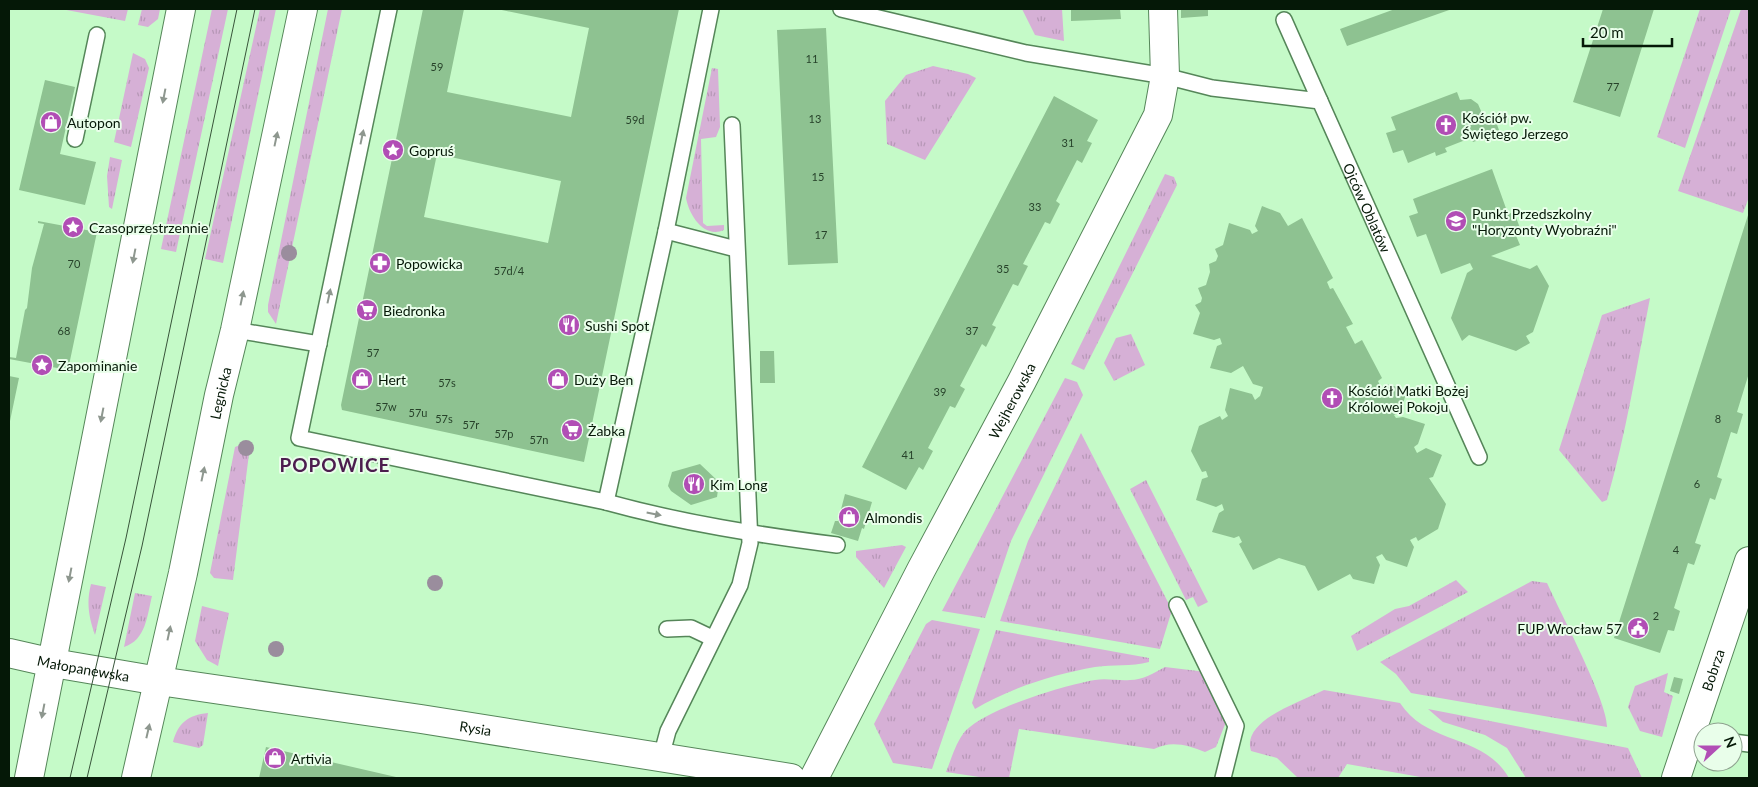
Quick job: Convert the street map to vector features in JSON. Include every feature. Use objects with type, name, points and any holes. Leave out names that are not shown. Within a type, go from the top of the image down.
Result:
[{"type":"street","points":[[29,778],[181,9]]},
{"type":"street","name":"Legnicka","points":[[136,778],[159,680],[303,9]]},
{"type":"street","name":"Wejherowska","points":[[814,778],[921,570],[1022,381],[1158,115],[1165,76],[1162,9]]},
{"type":"street","name":"Bobrza","points":[[1701,722],[1749,561]]},
{"type":"street","name":"Małopanewska","points":[[9,653],[53,663],[159,680]]},
{"type":"street","name":"Rysia","points":[[159,680],[791,778]]},
{"type":"street","name":"Bobrza","points":[[1676,778],[1693,744]]},
{"type":"lane","points":[[389,9],[299,438],[606,502],[644,513],[751,534],[837,545]]},
{"type":"lane","points":[[606,502],[666,232],[711,9]]},
{"type":"lane","points":[[841,9],[1026,54],[1165,76],[1212,88],[1320,101]]},
{"type":"lane","name":"Ojców Oblatów","points":[[1284,20],[1479,456]]},
{"type":"lane","points":[[75,139],[97,35]]},
{"type":"lane","points":[[661,757],[668,731],[712,638],[740,585],[751,534],[736,249],[732,125]]},
{"type":"lane","points":[[666,232],[736,249]]},
{"type":"lane","points":[[235,330],[318,344]]},
{"type":"lane","points":[[1177,605],[1236,726],[1223,778]]},
{"type":"lane","points":[[667,629],[691,628],[712,638]]},
{"type":"green space","points":[[61,9],[128,9],[125,21]]},
{"type":"green space","points":[[142,9],[160,9],[158,19],[148,27],[138,25]]},
{"type":"green space","points":[[212,9],[228,9],[176,252],[161,249]]},
{"type":"green space","points":[[260,9],[276,9],[223,263],[205,259]]},
{"type":"green space","points":[[328,9],[342,9],[276,324],[268,312],[268,305]]},
{"type":"green space","points":[[1022,9],[1062,9],[1064,41],[1035,35]]},
{"type":"green space","points":[[1700,9],[1731,9],[1685,148],[1657,137]]},
{"type":"green space","points":[[1741,9],[1749,9],[1749,197],[1743,213],[1678,191]]},
{"type":"green space","points":[[133,53],[145,59],[149,68],[131,147],[114,142]]},
{"type":"green space","points":[[933,66],[968,74],[976,78],[925,160],[887,144],[885,101],[906,75]]},
{"type":"green space","points":[[712,68],[718,69],[720,127],[716,137],[701,139],[703,223],[707,226],[724,225],[724,230],[717,232],[710,231],[699,224],[690,211],[686,198]]},
{"type":"green space","points":[[110,157],[122,160],[112,209],[109,207],[107,176]]},
{"type":"green space","points":[[1165,174],[1174,177],[1177,185],[1084,370],[1071,364]]},
{"type":"green space","points":[[1650,298],[1620,450],[1607,500],[1602,502],[1559,450],[1602,315]]},
{"type":"green space","points":[[1131,334],[1145,365],[1114,381],[1104,363],[1116,338]]},
{"type":"green space","points":[[1065,378],[1077,382],[1083,395],[1011,541],[985,618],[942,611]]},
{"type":"green space","points":[[1081,433],[1172,610],[1160,649],[1000,621],[1028,541]]},
{"type":"green space","points":[[240,445],[250,446],[233,580],[214,578],[210,573],[235,447]]},
{"type":"green space","points":[[1146,480],[1208,602],[1198,607],[1193,597],[1186,600],[1130,489]]},
{"type":"green space","points":[[902,545],[906,547],[884,588],[856,557],[856,551]]},
{"type":"green space","points":[[1456,580],[1468,592],[1357,651],[1351,636],[1395,609],[1409,606]]},
{"type":"green space","points":[[1532,581],[1547,583],[1592,678],[1600,698],[1607,727],[1411,693],[1396,674],[1380,662]]},
{"type":"green space","points":[[91,584],[106,587],[95,635],[89,610]]},
{"type":"green space","points":[[135,593],[152,596],[147,619],[141,633],[131,644],[124,647]]},
{"type":"green space","points":[[202,606],[229,613],[218,666],[207,660],[195,641]]},
{"type":"green space","points":[[932,620],[980,629],[932,769],[893,763],[874,724],[926,624]]},
{"type":"green space","points":[[996,630],[1149,658],[1149,662],[1095,667],[1064,674],[1018,688],[975,709],[972,703]]},
{"type":"green space","points":[[1165,667],[1206,672],[1226,722],[1216,747],[1205,752],[1180,744],[1160,746],[1154,749],[1019,729],[1009,778],[986,778],[946,772],[960,738],[973,725],[987,716],[1024,700],[1064,687],[1099,679],[1135,680]]},
{"type":"green space","points":[[1668,673],[1664,692],[1673,696],[1662,737],[1640,731],[1628,707],[1635,686]]},
{"type":"green space","points":[[1324,690],[1400,703],[1412,717],[1425,727],[1485,753],[1498,764],[1509,778],[1426,778],[1347,764],[1338,778],[1298,778],[1277,758],[1251,751],[1250,740],[1255,730],[1264,721],[1288,706]]},
{"type":"green space","points":[[1428,709],[1628,748],[1642,778],[1526,778],[1507,748],[1485,735],[1443,722]]},
{"type":"green space","points":[[208,713],[203,745],[199,748],[173,742],[175,735],[185,721],[189,718]]},
{"type":"building","points":[[423,9],[464,9],[447,92],[571,117],[589,28],[497,9],[679,9],[584,462],[342,410],[341,405]],"holes":[[[437,154],[561,181],[548,243],[424,217]]]},
{"type":"building","points":[[1071,9],[1120,9],[1121,19],[1071,21]]},
{"type":"building","points":[[1181,9],[1208,9],[1208,16],[1181,18]]},
{"type":"building","points":[[1395,9],[1452,9],[1347,46],[1340,29]]},
{"type":"building","points":[[1603,9],[1654,9],[1620,117],[1573,102]]},
{"type":"building","points":[[826,28],[838,263],[788,265],[777,30]]},
{"type":"building","points":[[45,80],[75,87],[60,154],[96,162],[85,205],[19,190]]},
{"type":"building","name":"Kościół pw. Świętego Jerzego","points":[[1457,92],[1460,100],[1471,99],[1478,104],[1481,111],[1480,121],[1494,116],[1500,133],[1473,142],[1471,138],[1445,148],[1447,152],[1436,156],[1435,152],[1408,163],[1403,150],[1393,153],[1386,133],[1396,130],[1391,117]]},
{"type":"building","points":[[1054,96],[1098,120],[1087,141],[1092,143],[1082,163],[1077,160],[1056,201],[1060,204],[1050,224],[1045,222],[1023,264],[1028,266],[1018,286],[1013,284],[992,325],[996,327],[986,347],[982,344],[960,386],[965,389],[955,408],[950,406],[928,448],[933,451],[923,470],[919,467],[906,490],[862,467]]},
{"type":"building","points":[[1492,169],[1508,214],[1514,212],[1520,228],[1514,231],[1520,245],[1491,256],[1530,269],[1537,265],[1549,286],[1533,332],[1526,336],[1530,343],[1516,351],[1469,335],[1462,341],[1451,318],[1467,273],[1473,269],[1470,263],[1441,274],[1426,234],[1417,237],[1409,216],[1418,213],[1413,199]]},
{"type":"building","name":"Kościół Matki Bożej Królowej Pokoju","points":[[1262,206],[1280,213],[1288,226],[1302,218],[1333,278],[1327,282],[1330,289],[1333,288],[1353,324],[1346,327],[1355,344],[1362,340],[1382,378],[1378,381],[1381,388],[1387,384],[1407,390],[1401,411],[1394,415],[1396,418],[1403,417],[1425,424],[1418,444],[1414,447],[1417,453],[1426,448],[1442,455],[1433,477],[1429,478],[1446,504],[1438,529],[1418,541],[1416,537],[1410,540],[1414,547],[1407,567],[1386,560],[1382,554],[1376,557],[1380,565],[1374,584],[1353,579],[1350,574],[1318,591],[1305,566],[1279,558],[1253,570],[1239,544],[1242,542],[1239,536],[1234,538],[1212,532],[1219,513],[1224,510],[1222,504],[1216,507],[1196,500],[1202,479],[1208,477],[1206,471],[1202,472],[1191,451],[1199,426],[1220,416],[1222,420],[1228,416],[1225,410],[1230,388],[1252,394],[1255,400],[1260,396],[1263,387],[1253,384],[1243,366],[1231,373],[1210,368],[1217,346],[1222,344],[1220,338],[1214,340],[1193,334],[1200,313],[1195,305],[1201,302],[1202,298],[1198,288],[1206,285],[1210,272],[1209,264],[1216,261],[1218,256],[1215,249],[1223,245],[1229,223],[1250,230],[1252,234],[1258,231],[1255,226]]},
{"type":"building","points":[[1749,212],[1749,373],[1737,412],[1743,414],[1737,434],[1731,432],[1717,477],[1722,479],[1715,500],[1710,498],[1695,543],[1701,545],[1694,565],[1688,563],[1674,608],[1680,611],[1674,631],[1668,630],[1660,653],[1614,638]]},
{"type":"building","points":[[38,221],[97,232],[68,370],[9,359],[9,357],[16,358],[25,310],[27,308],[32,268],[44,224],[38,223]]},
{"type":"building","points":[[760,351],[774,351],[775,383],[760,383]]},
{"type":"building","points":[[9,376],[19,378],[10,421],[9,421]]},
{"type":"building","name":"Kim Long","points":[[700,464],[719,482],[717,497],[691,505],[671,491],[668,486],[672,472]]},
{"type":"building","points":[[845,494],[872,502],[864,529],[862,528],[858,541],[831,533],[835,521],[838,521]]},
{"type":"building","points":[[1674,677],[1683,679],[1679,694],[1670,691]]},
{"type":"building","points":[[266,747],[396,777],[396,778],[259,778]]},
{"type":"tram line","points":[[70,778],[126,538],[237,9]]},
{"type":"tram line","points":[[87,778],[142,546],[255,9]]},
{"type":"place","name":"Autopon","points":[[51,122]]},
{"type":"place","name":"Kościół pw. Świętego Jerzego","points":[[1446,125]]},
{"type":"place","name":"Gopruś","points":[[393,150]]},
{"type":"place","name":"Punkt Przedszkolny \"Horyzonty Wyobraźni\"","points":[[1456,221]]},
{"type":"place","name":"Czasoprzestrzennie","points":[[73,227]]},
{"type":"place","name":"Popowicka","points":[[380,263]]},
{"type":"place","name":"Biedronka","points":[[367,310]]},
{"type":"place","name":"Sushi Spot","points":[[569,325]]},
{"type":"place","name":"Zapominanie","points":[[42,365]]},
{"type":"place","name":"Hert","points":[[362,379]]},
{"type":"place","name":"Duży Ben","points":[[558,379]]},
{"type":"place","name":"Kościół Matki Bożej Królowej Pokoju","points":[[1332,398]]},
{"type":"place","name":"Żabka","points":[[572,430]]},
{"type":"place","name":"Kim Long","points":[[694,484]]},
{"type":"place","name":"Almondis","points":[[849,517]]},
{"type":"place","name":"FUP Wrocław 57","points":[[1638,628]]},
{"type":"place","name":"Artivia","points":[[275,758]]},
{"type":"district","name":"POPOWICE","points":[[335,464]]}]
